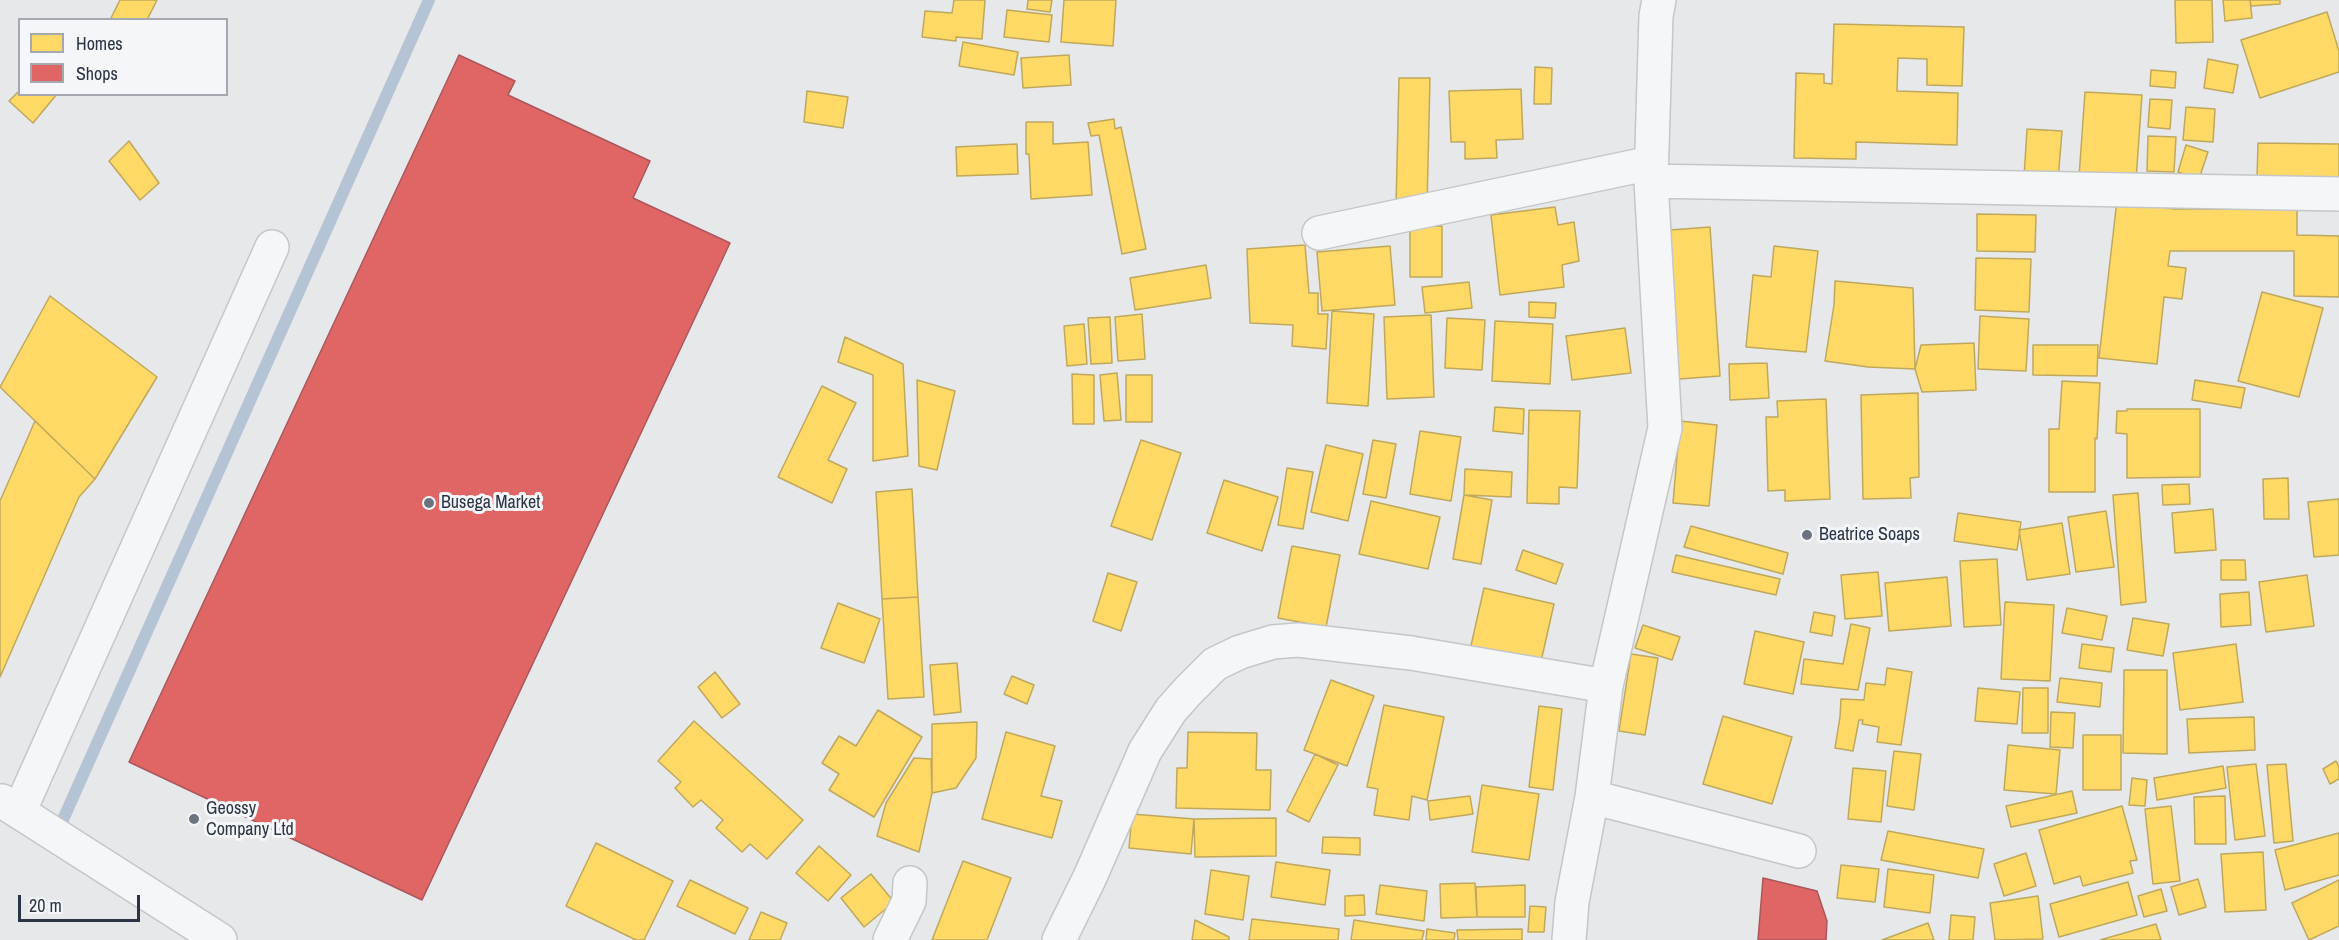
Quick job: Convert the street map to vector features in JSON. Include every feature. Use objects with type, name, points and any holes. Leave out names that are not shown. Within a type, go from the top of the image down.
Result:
[{"type":"street","points":[[1569,940],[1572,902],[1592,797],[1606,686],[1665,428],[1652,172],[1656,16],[1659,0]]},
{"type":"street","points":[[1319,233],[1652,172],[2339,194]]},
{"type":"street","points":[[220,940],[9,806],[272,247]]},
{"type":"street","points":[[1059,940],[1090,877],[1145,751],[1172,710],[1188,691],[1215,664],[1240,652],[1274,642],[1298,640],[1412,653],[1606,686]]},
{"type":"street","points":[[1592,797],[1799,851]]},
{"type":"street","points":[[890,940],[909,901],[910,883]]},
{"type":"building: Homes","points":[[120,0],[157,0],[148,18],[111,18]]},
{"type":"building: Homes","points":[[954,0],[985,0],[982,39],[956,37],[956,41],[922,37],[925,11],[952,13]]},
{"type":"building: Homes","points":[[1028,0],[1052,0],[1050,12],[1027,9]]},
{"type":"building: Homes","points":[[1064,0],[1116,0],[1113,46],[1061,42]]},
{"type":"building: Homes","points":[[2175,0],[2212,0],[2213,42],[2176,43]]},
{"type":"building: Homes","points":[[2223,0],[2250,0],[2252,18],[2225,21]]},
{"type":"building: Homes","points":[[2250,0],[2280,0],[2280,4],[2251,6]]},
{"type":"building: Homes","points":[[1007,10],[1052,15],[1049,42],[1004,37]]},
{"type":"building: Homes","points":[[2327,12],[2339,51],[2339,72],[2260,98],[2241,40]]},
{"type":"building: Homes","points":[[1834,24],[1964,27],[1962,86],[1927,85],[1927,59],[1898,58],[1897,91],[1958,93],[1957,145],[1856,142],[1856,159],[1794,158],[1796,73],[1824,74],[1824,83],[1832,84]]},
{"type":"building: Homes","points":[[963,42],[1018,52],[1014,75],[959,66]]},
{"type":"building: Homes","points":[[1069,55],[1071,85],[1023,88],[1021,58]]},
{"type":"building: Homes","points":[[2208,59],[2238,65],[2233,93],[2204,88]]},
{"type":"building: Homes","points":[[1535,67],[1552,68],[1551,104],[1534,104]]},
{"type":"building: Homes","points":[[2151,70],[2176,72],[2175,88],[2150,86]]},
{"type":"building: Homes","points":[[1399,78],[1430,78],[1427,206],[1396,206]]},
{"type":"building: Homes","points":[[1521,89],[1523,139],[1496,140],[1497,158],[1465,159],[1465,142],[1451,142],[1449,91]]},
{"type":"building: Homes","points":[[807,91],[848,97],[843,128],[804,122]]},
{"type":"building: Homes","points":[[18,92],[18,96],[55,96],[33,123],[9,101]]},
{"type":"building: Homes","points":[[2085,92],[2142,95],[2136,180],[2079,177]]},
{"type":"building: Homes","points":[[2150,99],[2172,100],[2170,129],[2148,127]]},
{"type":"building: Homes","points":[[2186,107],[2215,109],[2213,142],[2183,140]]},
{"type":"building: Homes","points":[[1114,119],[1115,129],[1121,127],[1146,249],[1122,254],[1099,135],[1091,136],[1088,123]]},
{"type":"building: Homes","points":[[1026,122],[1053,122],[1053,144],[1088,142],[1092,195],[1031,199],[1029,154],[1026,154]]},
{"type":"building: Homes","points":[[2027,129],[2062,131],[2058,180],[2024,177]]},
{"type":"building: Homes","points":[[2148,136],[2176,137],[2174,172],[2147,171]]},
{"type":"building: Homes","points":[[129,141],[159,183],[140,200],[109,161]]},
{"type":"building: Homes","points":[[2258,143],[2339,144],[2339,179],[2257,178]]},
{"type":"building: Homes","points":[[1017,144],[1018,174],[957,176],[956,147]]},
{"type":"building: Homes","points":[[2186,145],[2208,152],[2199,179],[2178,172]]},
{"type":"building: Homes","points":[[2117,200],[2174,209],[2297,209],[2297,235],[2339,236],[2339,297],[2294,296],[2294,251],[2170,251],[2168,266],[2186,268],[2182,299],[2164,297],[2157,364],[2099,358]]},
{"type":"building: Homes","points":[[1555,207],[1558,225],[1574,222],[1579,261],[1562,265],[1564,287],[1500,295],[1491,215]]},
{"type":"building: Homes","points":[[1977,214],[2036,215],[2035,252],[1977,251]]},
{"type":"building: Homes","points":[[1442,226],[1442,277],[1410,277],[1410,227]]},
{"type":"building: Homes","points":[[1710,227],[1720,376],[1679,379],[1670,230]]},
{"type":"building: Homes","points":[[1305,245],[1309,293],[1318,293],[1318,314],[1328,314],[1326,349],[1292,346],[1293,325],[1250,323],[1247,249]]},
{"type":"building: Homes","points":[[1390,246],[1395,305],[1322,311],[1317,252]]},
{"type":"building: Homes","points":[[1774,246],[1818,251],[1806,352],[1746,347],[1753,275],[1771,277]]},
{"type":"building: Homes","points":[[1976,258],[2031,259],[2029,312],[1975,310]]},
{"type":"building: Homes","points":[[1206,265],[1211,298],[1135,310],[1130,278]]},
{"type":"building: Homes","points":[[1835,281],[1913,288],[1915,369],[1868,367],[1825,361],[1834,305]]},
{"type":"building: Homes","points":[[1469,282],[1472,308],[1425,313],[1422,287]]},
{"type":"building: Homes","points":[[2262,292],[2323,308],[2299,397],[2238,381]]},
{"type":"building: Homes","points":[[50,296],[157,377],[95,479],[0,387]]},
{"type":"building: Homes","points":[[1529,302],[1556,303],[1555,318],[1529,317]]},
{"type":"building: Homes","points":[[1332,311],[1374,314],[1368,406],[1327,403]]},
{"type":"building: Homes","points":[[1142,314],[1145,359],[1118,361],[1115,317]]},
{"type":"building: Homes","points":[[1431,315],[1434,397],[1387,399],[1384,317]]},
{"type":"building: Homes","points":[[1980,316],[2029,319],[2026,371],[1978,369]]},
{"type":"building: Homes","points":[[1110,317],[1112,363],[1091,364],[1088,318]]},
{"type":"building: Homes","points":[[1447,318],[1485,320],[1482,370],[1445,368]]},
{"type":"building: Homes","points":[[1495,321],[1553,324],[1550,384],[1492,381]]},
{"type":"building: Homes","points":[[1084,324],[1087,364],[1067,366],[1064,326]]},
{"type":"building: Homes","points":[[1625,328],[1631,373],[1572,380],[1566,336]]},
{"type":"building: Homes","points":[[845,337],[903,364],[908,456],[873,461],[873,375],[838,362]]},
{"type":"building: Homes","points":[[1974,343],[1976,390],[1922,392],[1915,369],[1921,345]]},
{"type":"building: Homes","points":[[2033,345],[2098,345],[2097,376],[2033,375]]},
{"type":"building: Homes","points":[[1767,363],[1769,398],[1730,400],[1729,364]]},
{"type":"building: Homes","points":[[1117,373],[1121,420],[1104,421],[1100,375]]},
{"type":"building: Homes","points":[[1072,374],[1094,375],[1094,424],[1073,424]]},
{"type":"building: Homes","points":[[1126,375],[1152,375],[1152,422],[1126,422]]},
{"type":"building: Homes","points":[[917,380],[955,391],[937,470],[919,466]]},
{"type":"building: Homes","points":[[2195,380],[2245,388],[2241,408],[2192,400]]},
{"type":"building: Homes","points":[[2062,381],[2100,383],[2097,439],[2095,438],[2095,492],[2049,492],[2049,429],[2059,429]]},
{"type":"building: Homes","points":[[822,386],[856,403],[828,460],[847,469],[832,503],[778,477]]},
{"type":"building: Homes","points":[[1918,393],[1919,477],[1910,478],[1911,498],[1863,499],[1861,395]]},
{"type":"building: Homes","points":[[1826,399],[1830,499],[1785,501],[1785,490],[1768,491],[1766,417],[1778,417],[1777,401]]},
{"type":"building: Homes","points":[[1495,407],[1524,409],[1523,434],[1493,431]]},
{"type":"building: Homes","points":[[2127,409],[2200,409],[2200,477],[2127,478],[2127,434],[2116,433],[2117,411],[2127,411]]},
{"type":"building: Homes","points":[[1529,410],[1580,411],[1577,488],[1559,487],[1559,504],[1527,503]]},
{"type":"building: Homes","points":[[35,421],[95,479],[79,497],[0,677],[0,501]]},
{"type":"building: Homes","points":[[1680,421],[1717,425],[1709,506],[1673,503]]},
{"type":"building: Homes","points":[[1420,431],[1461,437],[1451,501],[1410,494]]},
{"type":"building: Homes","points":[[1141,440],[1181,453],[1152,540],[1111,526]]},
{"type":"building: Homes","points":[[1373,440],[1396,444],[1386,498],[1363,494]]},
{"type":"building: Homes","points":[[1326,445],[1363,454],[1348,521],[1311,512]]},
{"type":"building: Homes","points":[[1287,468],[1313,472],[1303,529],[1278,525]]},
{"type":"building: Homes","points":[[1465,469],[1512,472],[1511,497],[1464,495]]},
{"type":"building: Homes","points":[[2288,478],[2289,519],[2264,519],[2263,479]]},
{"type":"building: Homes","points":[[1224,480],[1278,497],[1262,551],[1207,533]]},
{"type":"building: Homes","points":[[2189,484],[2190,504],[2163,505],[2162,485]]},
{"type":"building: Homes","points":[[912,489],[918,597],[882,599],[876,492]]},
{"type":"building: Homes","points":[[2138,493],[2146,602],[2121,605],[2113,495]]},
{"type":"building: Homes","points":[[1464,495],[1492,500],[1481,564],[1453,559]]},
{"type":"building: Homes","points":[[2339,499],[2339,555],[2314,557],[2308,502]]},
{"type":"building: Homes","points":[[1371,501],[1440,517],[1428,569],[1359,554]]},
{"type":"building: Homes","points":[[2213,509],[2216,550],[2175,553],[2172,513]]},
{"type":"building: Homes","points":[[2106,511],[2114,567],[2076,572],[2068,517]]},
{"type":"building: Homes","points":[[1958,513],[2021,522],[2017,550],[1954,541]]},
{"type":"building: Homes","points":[[2062,523],[2070,574],[2027,580],[2019,530]]},
{"type":"building: Homes","points":[[1691,526],[1788,553],[1783,574],[1684,547]]},
{"type":"building: Homes","points":[[1292,546],[1340,555],[1326,627],[1278,618]]},
{"type":"building: Homes","points":[[1523,550],[1563,564],[1556,584],[1516,570]]},
{"type":"building: Homes","points":[[1676,555],[1780,579],[1776,595],[1672,572]]},
{"type":"building: Homes","points":[[1997,559],[2001,625],[1964,627],[1960,561]]},
{"type":"building: Homes","points":[[2221,560],[2245,560],[2246,580],[2221,580]]},
{"type":"building: Homes","points":[[1878,572],[1882,616],[1845,619],[1841,575]]},
{"type":"building: Homes","points":[[1108,573],[1137,582],[1121,631],[1093,621]]},
{"type":"building: Homes","points":[[2307,575],[2314,626],[2266,632],[2259,582]]},
{"type":"building: Homes","points":[[1947,577],[1951,626],[1889,631],[1885,583]]},
{"type":"building: Homes","points":[[1484,588],[1554,604],[1540,666],[1470,650]]},
{"type":"building: Homes","points":[[2249,592],[2251,625],[2221,627],[2220,594]]},
{"type":"building: Homes","points":[[918,597],[924,697],[888,699],[882,599]]},
{"type":"building: Homes","points":[[2005,602],[2054,605],[2050,681],[2001,679]]},
{"type":"building: Homes","points":[[838,603],[880,619],[864,663],[821,648]]},
{"type":"building: Homes","points":[[2067,608],[2107,616],[2102,640],[2062,633]]},
{"type":"building: Homes","points":[[1814,612],[1835,616],[1832,636],[1810,632]]},
{"type":"building: Homes","points":[[2133,618],[2169,624],[2163,656],[2127,650]]},
{"type":"building: Homes","points":[[1851,624],[1870,628],[1858,690],[1801,684],[1804,659],[1843,664]]},
{"type":"building: Homes","points":[[1643,625],[1680,637],[1672,660],[1635,648]]},
{"type":"building: Homes","points":[[1755,631],[1804,642],[1793,694],[1744,684]]},
{"type":"building: Homes","points":[[2082,644],[2114,648],[2111,672],[2079,668]]},
{"type":"building: Homes","points":[[2236,644],[2243,702],[2180,710],[2173,653]]},
{"type":"building: Homes","points":[[1631,654],[1658,658],[1645,735],[1619,731]]},
{"type":"building: Homes","points":[[957,663],[961,712],[934,715],[930,665]]},
{"type":"building: Homes","points":[[1887,668],[1912,672],[1901,745],[1877,742],[1879,727],[1862,724],[1863,720],[1859,720],[1853,751],[1835,748],[1841,699],[1864,700],[1866,683],[1885,685]]},
{"type":"building: Homes","points":[[2124,670],[2167,670],[2167,754],[2123,753]]},
{"type":"building: Homes","points":[[715,672],[740,704],[722,718],[698,687]]},
{"type":"building: Homes","points":[[1012,676],[1034,685],[1027,704],[1004,694]]},
{"type":"building: Homes","points":[[2060,678],[2102,683],[2100,707],[2057,702]]},
{"type":"building: Homes","points":[[1331,680],[1374,696],[1347,766],[1304,750]]},
{"type":"building: Homes","points":[[1978,688],[2020,692],[2017,724],[1975,721]]},
{"type":"building: Homes","points":[[2023,688],[2048,688],[2048,733],[2022,733]]},
{"type":"building: Homes","points":[[1384,705],[1444,717],[1427,800],[1412,796],[1409,820],[1374,815],[1378,789],[1367,787]]},
{"type":"building: Homes","points":[[1539,706],[1562,709],[1553,790],[1529,787]]},
{"type":"building: Homes","points":[[878,710],[922,737],[874,817],[829,790],[839,774],[822,763],[839,736],[856,746]]},
{"type":"building: Homes","points":[[2051,712],[2075,713],[2073,748],[2050,747]]},
{"type":"building: Homes","points":[[1723,716],[1792,737],[1772,804],[1703,784]]},
{"type":"building: Homes","points":[[2254,717],[2255,750],[2189,753],[2187,719]]},
{"type":"building: Homes","points":[[694,721],[803,820],[767,859],[750,844],[742,852],[716,828],[723,820],[701,800],[693,807],[675,788],[681,782],[658,761]]},
{"type":"building: Homes","points":[[977,722],[976,758],[956,788],[932,793],[932,724]]},
{"type":"building: Homes","points":[[1006,732],[1055,746],[1041,796],[1062,801],[1052,838],[982,819]]},
{"type":"building: Homes","points":[[1188,732],[1257,733],[1256,770],[1271,770],[1270,810],[1176,808],[1177,768],[1187,768]]},
{"type":"building: Homes","points":[[2083,735],[2121,735],[2121,790],[2083,790]]},
{"type":"building: Homes","points":[[2008,745],[2060,750],[2056,794],[2004,790]]},
{"type":"building: Homes","points":[[1894,751],[1921,754],[1914,810],[1887,806]]},
{"type":"building: Homes","points":[[1315,754],[1338,765],[1309,822],[1287,811]]},
{"type":"building: Homes","points":[[914,758],[931,759],[932,793],[919,852],[877,836],[886,803]]},
{"type":"building: Homes","points":[[2336,761],[2339,767],[2339,779],[2330,784],[2323,769]]},
{"type":"building: Homes","points":[[2256,764],[2265,836],[2235,840],[2227,767]]},
{"type":"building: Homes","points":[[2286,764],[2293,841],[2274,843],[2267,765]]},
{"type":"building: Homes","points":[[2223,766],[2226,788],[2157,800],[2154,778]]},
{"type":"building: Homes","points":[[1853,768],[1886,771],[1881,822],[1848,819]]},
{"type":"building: Homes","points":[[2132,778],[2147,780],[2145,806],[2129,805]]},
{"type":"building: Homes","points":[[1482,785],[1539,794],[1529,860],[1472,852]]},
{"type":"building: Homes","points":[[2072,791],[2077,813],[2011,827],[2006,806]]},
{"type":"building: Homes","points":[[1470,796],[1473,814],[1430,820],[1428,801]]},
{"type":"building: Homes","points":[[2225,796],[2226,844],[2195,844],[2194,797]]},
{"type":"building: Homes","points":[[2122,806],[2137,860],[2130,861],[2133,873],[2083,886],[2080,876],[2054,884],[2039,830]]},
{"type":"building: Homes","points":[[2171,806],[2180,881],[2153,884],[2145,809]]},
{"type":"building: Homes","points":[[1132,814],[1194,819],[1191,854],[1129,848]]},
{"type":"building: Homes","points":[[1276,818],[1276,856],[1195,857],[1194,819]]},
{"type":"building: Homes","points":[[1888,831],[1984,849],[1978,878],[1881,860]]},
{"type":"building: Homes","points":[[2339,833],[2339,875],[2285,890],[2275,850]]},
{"type":"building: Homes","points":[[1323,837],[1360,838],[1360,855],[1322,853]]},
{"type":"building: Homes","points":[[596,843],[673,881],[644,940],[636,940],[566,906]]},
{"type":"building: Homes","points":[[819,846],[851,875],[828,901],[796,873]]},
{"type":"building: Homes","points":[[2263,852],[2266,910],[2225,912],[2221,854]]},
{"type":"building: Homes","points":[[2026,853],[2036,886],[2004,896],[1994,864]]},
{"type":"building: Homes","points":[[963,861],[1011,878],[987,940],[932,940]]},
{"type":"building: Homes","points":[[1276,862],[1330,870],[1325,905],[1271,897]]},
{"type":"building: Homes","points":[[1841,865],[1879,869],[1875,902],[1837,898]]},
{"type":"building: Homes","points":[[1888,869],[1934,875],[1930,913],[1884,907]]},
{"type":"building: Homes","points":[[1211,870],[1249,876],[1243,920],[1205,914]]},
{"type":"building: Homes","points":[[871,874],[894,902],[864,927],[841,898]]},
{"type":"building: Homes","points":[[2198,879],[2206,907],[2179,915],[2171,887]]},
{"type":"building: Homes","points":[[690,880],[748,908],[735,934],[677,906]]},
{"type":"building: Homes","points":[[2339,880],[2339,926],[2309,940],[2292,903]]},
{"type":"building: Homes","points":[[2128,882],[2137,915],[2059,937],[2050,904]]},
{"type":"building: Homes","points":[[1475,883],[1477,917],[1441,918],[1440,884]]},
{"type":"building: Homes","points":[[1380,885],[1427,891],[1424,921],[1376,914]]},
{"type":"building: Homes","points":[[1525,885],[1525,917],[1477,917],[1476,887]]},
{"type":"building: Homes","points":[[2161,889],[2167,911],[2144,917],[2138,896]]},
{"type":"building: Homes","points":[[1364,895],[1365,915],[1345,916],[1345,896]]},
{"type":"building: Homes","points":[[2038,896],[2043,939],[1995,940],[1990,903]]},
{"type":"building: Homes","points":[[1530,906],[1546,907],[1544,932],[1528,932]]},
{"type":"building: Homes","points":[[761,912],[787,923],[780,940],[749,940]]},
{"type":"building: Homes","points":[[1951,915],[1975,917],[1973,940],[1949,940]]},
{"type":"building: Homes","points":[[1252,919],[1339,929],[1338,940],[1249,940]]},
{"type":"building: Homes","points":[[1195,920],[1229,937],[1229,940],[1192,940]]},
{"type":"building: Homes","points":[[1354,920],[1424,931],[1422,940],[1351,940]]},
{"type":"building: Homes","points":[[1928,923],[1934,940],[1882,940]]},
{"type":"building: Homes","points":[[2156,924],[2161,940],[2100,940]]},
{"type":"building: Homes","points":[[1427,929],[1455,933],[1454,940],[1426,940]]},
{"type":"building: Homes","points":[[1522,929],[1522,940],[1458,940],[1457,930]]},
{"type":"building: Shops","name":"Busega Market","points":[[459,55],[515,81],[508,95],[650,161],[633,198],[730,243],[422,900],[129,762]]},
{"type":"building: Shops","points":[[1763,878],[1817,891],[1827,921],[1826,940],[1758,940]]},
{"type":"waterway","points":[[61,824],[429,0]]},
{"type":"place","name":"Busega Market","points":[[429,503]]},
{"type":"place","name":"Beatrice Soaps","points":[[1807,535]]},
{"type":"place","name":"Geossy Company Ltd","points":[[194,819]]}]
